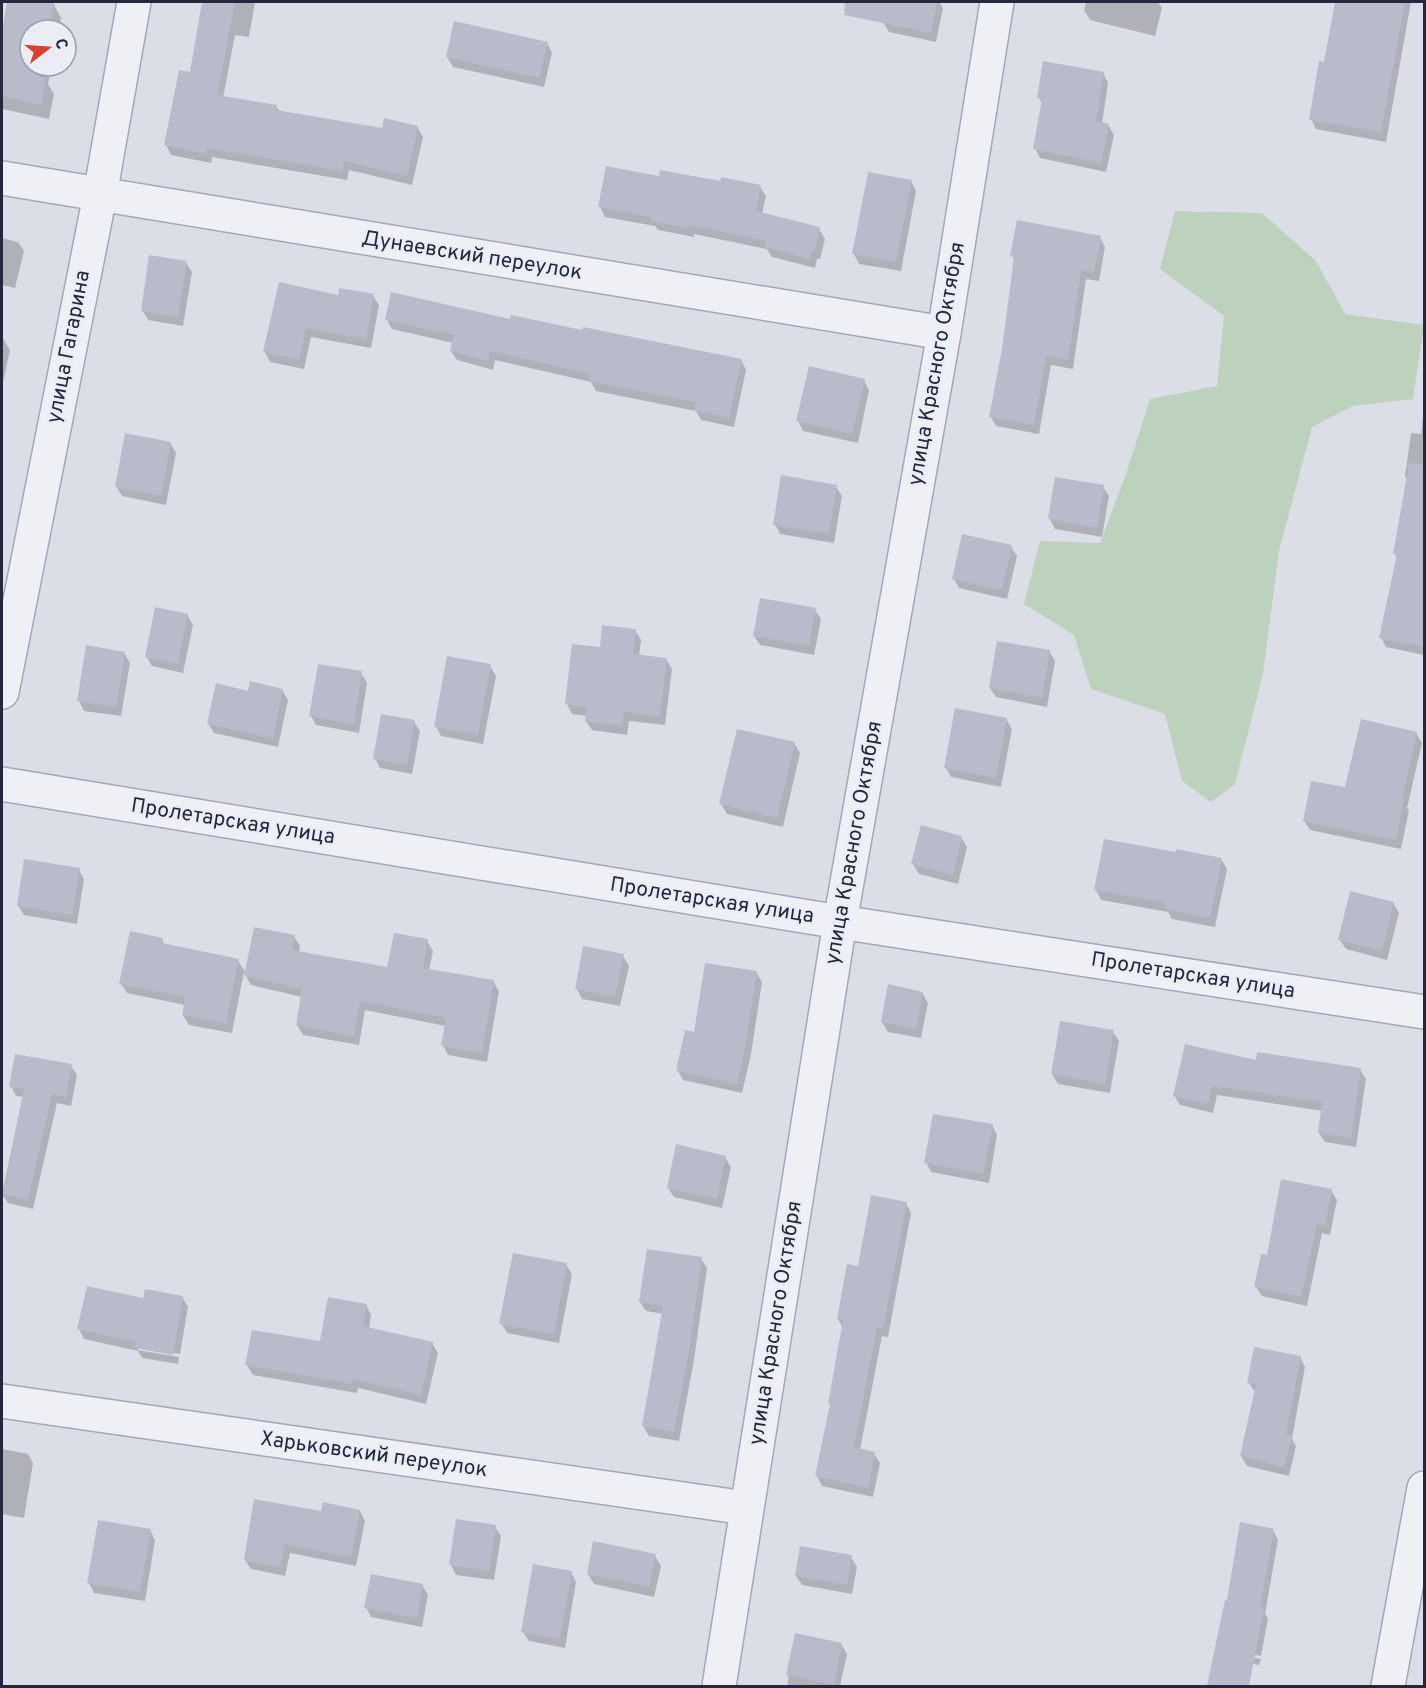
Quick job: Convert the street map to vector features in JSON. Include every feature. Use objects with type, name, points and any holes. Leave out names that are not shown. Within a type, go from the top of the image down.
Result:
[{"type":"street","name":"улица Гагарина","points":[[2,692],[100,195],[134,2]]},
{"type":"street","name":"улица Красного Октября","points":[[719,1686],[840,922],[944,333],[997,2]]},
{"type":"street","name":"Дунаевский переулок","points":[[2,178],[944,333]]},
{"type":"street","name":"Пролетарская улица","points":[[2,784],[840,922],[1425,1012]]},
{"type":"street","name":"Харьковский переулок","points":[[2,1401],[747,1508]]},
{"type":"street","points":[[1388,1686],[1425,1488]]},
{"type":"green space","points":[[1175,211],[1262,213],[1316,261],[1345,314],[1424,325],[1413,399],[1353,406],[1312,427],[1279,551],[1263,674],[1235,784],[1211,802],[1182,781],[1165,714],[1091,689],[1074,635],[1024,604],[1040,541],[1100,543],[1126,474],[1150,399],[1217,386],[1224,316],[1160,269]]},
{"type":"building","points":[[7,2],[54,2],[51,18],[18,18],[18,78],[46,78],[41,105],[2,96],[2,31]]},
{"type":"building","points":[[202,2],[235,2],[217,95],[277,105],[276,110],[382,128],[384,118],[418,126],[407,176],[344,161],[342,171],[207,148],[206,154],[164,145],[179,70],[190,72]]},
{"type":"building","points":[[845,2],[937,2],[931,33],[844,15]]},
{"type":"building","points":[[1335,2],[1405,2],[1381,132],[1309,120],[1319,61],[1324,62]]},
{"type":"building","points":[[454,21],[548,42],[539,78],[446,57]]},
{"type":"building","points":[[1043,61],[1104,72],[1096,121],[1109,124],[1101,163],[1033,149],[1042,99],[1037,98]]},
{"type":"building","points":[[606,166],[659,176],[660,170],[720,181],[721,177],[761,185],[756,211],[820,227],[815,250],[812,250],[810,259],[765,247],[766,241],[689,225],[689,228],[651,221],[651,217],[598,207]]},
{"type":"building","points":[[868,172],[912,180],[896,262],[852,254]]},
{"type":"building","points":[[1017,220],[1101,236],[1094,272],[1081,270],[1068,360],[1046,356],[1034,425],[989,417],[1002,349],[1014,257],[1010,256]]},
{"type":"building","points":[[149,255],[187,261],[178,317],[141,311]]},
{"type":"building","points":[[279,282],[338,295],[339,288],[374,294],[366,339],[306,328],[299,360],[263,352]]},
{"type":"building","points":[[391,292],[510,319],[511,315],[582,330],[583,327],[742,359],[729,418],[694,410],[696,402],[589,381],[590,374],[490,351],[488,361],[450,351],[454,335],[385,320]]},
{"type":"building","points":[[809,366],[865,379],[852,434],[796,421]]},
{"type":"building","points":[[125,433],[171,442],[161,496],[115,487]]},
{"type":"building","points":[[1409,463],[1425,465],[1425,647],[1379,638],[1397,554],[1393,554]]},
{"type":"building","points":[[781,475],[837,485],[829,534],[773,525]]},
{"type":"building","points":[[1055,477],[1104,485],[1097,528],[1048,519]]},
{"type":"building","points":[[962,534],[1012,545],[1002,590],[952,579]]},
{"type":"building","points":[[760,598],[816,608],[809,646],[753,636]]},
{"type":"building","points":[[155,607],[188,614],[178,664],[145,657]]},
{"type":"building","points":[[602,625],[636,629],[633,654],[667,658],[660,716],[624,712],[622,726],[585,721],[587,707],[565,704],[572,644],[600,647]]},
{"type":"building","points":[[997,641],[1050,650],[1042,698],[989,688]]},
{"type":"building","points":[[86,645],[125,652],[116,707],[77,701]]},
{"type":"building","points":[[447,656],[491,664],[478,735],[434,727]]},
{"type":"building","points":[[318,664],[362,671],[354,724],[309,716]]},
{"type":"building","points":[[250,681],[283,689],[273,738],[207,724],[216,683],[248,691]]},
{"type":"building","points":[[955,708],[1007,718],[996,778],[944,768]]},
{"type":"building","points":[[381,714],[415,720],[407,765],[373,759]]},
{"type":"building","points":[[1361,719],[1417,732],[1402,799],[1404,799],[1396,840],[1303,821],[1311,781],[1345,787]]},
{"type":"building","points":[[737,729],[795,742],[777,818],[719,804]]},
{"type":"building","points":[[921,825],[962,836],[953,875],[911,864]]},
{"type":"building","points":[[1104,839],[1222,858],[1210,918],[1165,909],[1166,903],[1094,890]]},
{"type":"building","points":[[24,859],[80,868],[72,915],[17,906]]},
{"type":"building","points":[[1350,891],[1394,902],[1382,951],[1338,940]]},
{"type":"building","points":[[254,927],[295,935],[292,950],[387,967],[394,933],[428,939],[423,968],[494,980],[482,1053],[441,1046],[446,1018],[360,1001],[354,1036],[296,1025],[302,989],[244,976]]},
{"type":"building","points":[[130,931],[163,938],[162,943],[239,959],[226,1024],[182,1015],[185,997],[119,984]]},
{"type":"building","points":[[583,946],[624,954],[615,997],[575,989]]},
{"type":"building","points":[[705,963],[757,971],[737,1084],[676,1071],[685,1030],[694,1032]]},
{"type":"building","points":[[888,984],[923,992],[916,1029],[881,1022]]},
{"type":"building","points":[[1060,1021],[1114,1030],[1105,1084],[1051,1074]]},
{"type":"building","points":[[1185,1044],[1256,1060],[1257,1052],[1361,1068],[1351,1138],[1318,1133],[1322,1102],[1212,1086],[1208,1104],[1173,1096]]},
{"type":"building","points":[[15,1054],[72,1064],[66,1097],[52,1094],[28,1200],[2,1194],[24,1089],[9,1087]]},
{"type":"building","points":[[933,1114],[993,1124],[983,1174],[924,1163]]},
{"type":"building","points":[[676,1144],[726,1156],[717,1199],[667,1188]]},
{"type":"building","points":[[1281,1179],[1332,1189],[1325,1226],[1317,1224],[1301,1297],[1254,1287],[1261,1254],[1267,1255]]},
{"type":"building","points":[[871,1195],[907,1202],[883,1328],[877,1327],[854,1447],[875,1452],[868,1488],[815,1476],[830,1404],[828,1404],[843,1320],[837,1319],[847,1264],[858,1266]]},
{"type":"building","points":[[647,1249],[702,1257],[689,1350],[674,1432],[642,1426],[663,1306],[639,1302]]},
{"type":"building","points":[[513,1253],[567,1263],[554,1334],[499,1324]]},
{"type":"building","points":[[87,1286],[143,1298],[145,1289],[183,1296],[173,1355],[135,1348],[136,1342],[77,1329]]},
{"type":"building","points":[[328,1297],[367,1304],[363,1326],[433,1342],[421,1395],[353,1379],[352,1384],[245,1365],[252,1330],[320,1341]]},
{"type":"building","points":[[1254,1347],[1301,1356],[1286,1434],[1292,1435],[1284,1467],[1240,1456],[1256,1384],[1247,1383]]},
{"type":"building","points":[[254,1499],[321,1511],[323,1502],[360,1510],[351,1557],[285,1544],[280,1567],[244,1560]]},
{"type":"building","points":[[456,1519],[496,1525],[489,1571],[449,1565]]},
{"type":"building","points":[[98,1520],[151,1529],[140,1592],[87,1583]]},
{"type":"building","points":[[1240,1522],[1274,1529],[1260,1607],[1264,1608],[1249,1686],[1207,1686],[1225,1600],[1227,1600]]},
{"type":"building","points":[[593,1541],[656,1554],[649,1587],[587,1574]]},
{"type":"building","points":[[800,1546],[852,1555],[847,1585],[795,1576]]},
{"type":"building","points":[[533,1564],[572,1571],[560,1639],[521,1632]]},
{"type":"building","points":[[371,1574],[423,1584],[417,1618],[364,1608]]},
{"type":"building","points":[[795,1633],[842,1643],[834,1685],[786,1675]]}]
